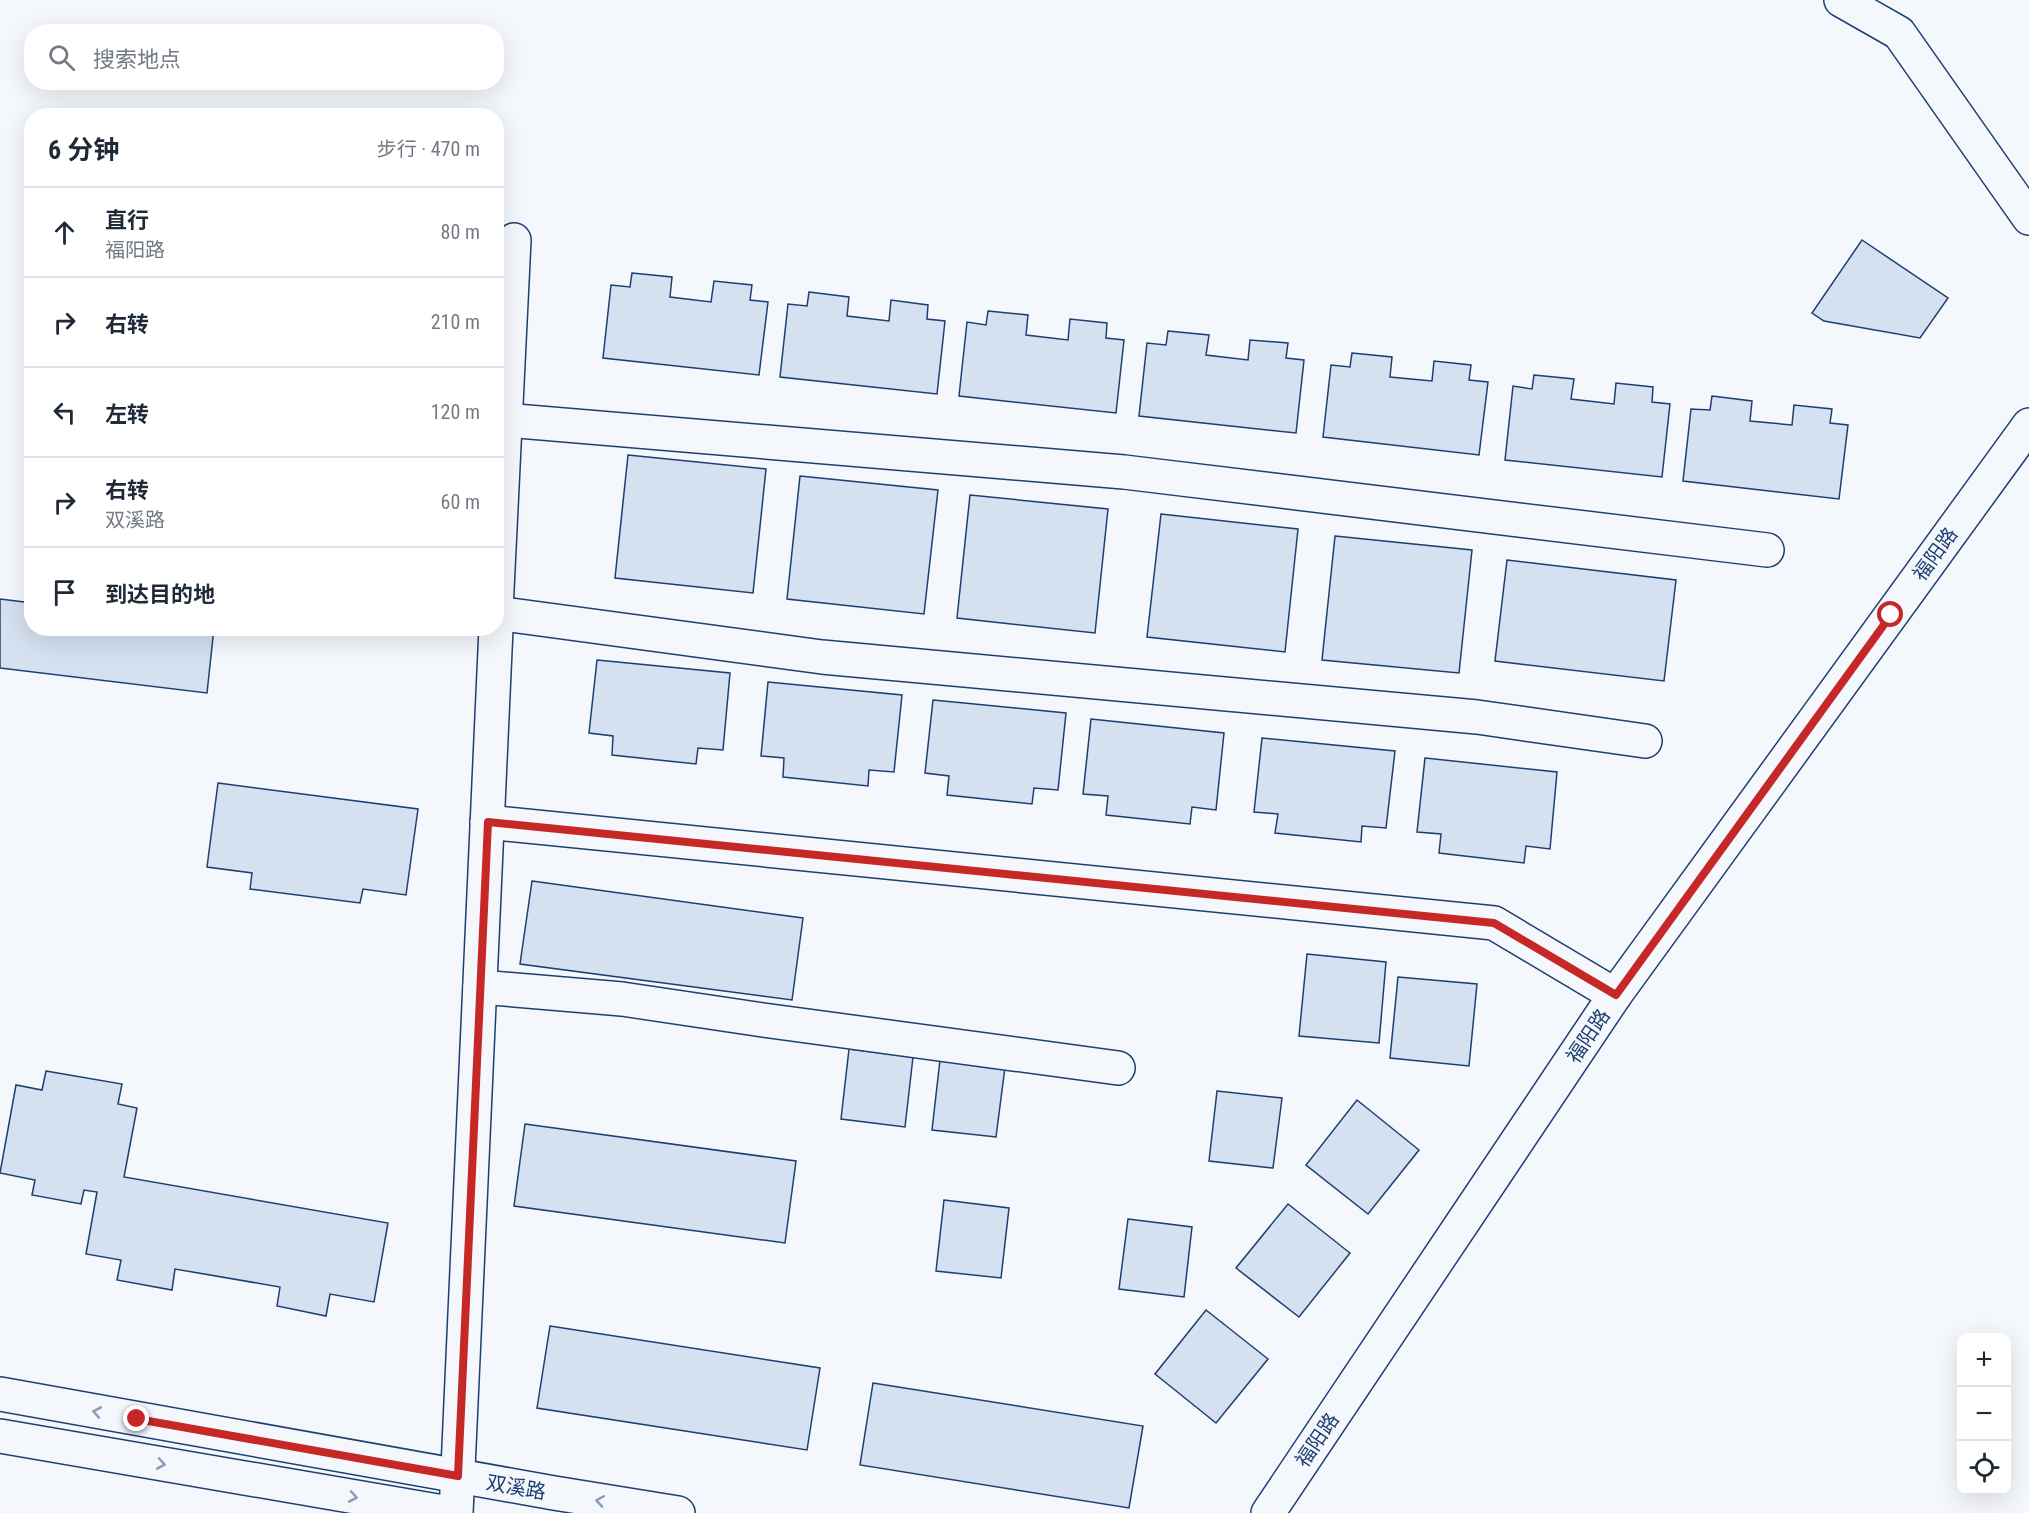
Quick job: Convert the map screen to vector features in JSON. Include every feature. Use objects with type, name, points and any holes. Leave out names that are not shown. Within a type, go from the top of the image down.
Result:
[{"type":"street","points":[[1842,0],[1899,33],[2029,218]]},
{"type":"street","points":[[504,441],[514,240]]},
{"type":"street","points":[[505,420],[1124,472],[1767,550]]},
{"type":"street","name":"福阳路","points":[[1268,1513],[1616,995],[2029,424]]},
{"type":"street","points":[[504,612],[822,657],[1477,717],[1645,741]]},
{"type":"street","points":[[456,1513],[496,636]]},
{"type":"street","points":[[488,822],[1494,923],[1616,995]]},
{"type":"street","points":[[480,987],[622,999],[1118,1068]]},
{"type":"street","name":"双溪路","points":[[0,1394],[678,1513]]},
{"type":"street","points":[[0,1436],[448,1513]]},
{"type":"building","points":[[1862,240],[1948,298],[1920,338],[1824,321],[1812,313]]},
{"type":"building","points":[[632,273],[672,277],[670,297],[711,302],[714,281],[752,285],[750,300],[768,302],[759,375],[603,358],[611,285],[630,287]]},
{"type":"building","points":[[809,292],[849,297],[847,316],[889,321],[891,300],[928,305],[927,319],[945,321],[937,394],[780,377],[788,304],[807,306]]},
{"type":"building","points":[[988,311],[1028,315],[1026,335],[1068,340],[1070,319],[1107,323],[1106,338],[1124,340],[1116,413],[959,396],[967,322],[986,325]]},
{"type":"building","points":[[1168,331],[1209,335],[1206,355],[1248,360],[1250,340],[1288,343],[1286,358],[1304,360],[1296,433],[1139,416],[1147,343],[1166,345]]},
{"type":"building","points":[[1352,353],[1392,357],[1390,377],[1432,381],[1434,361],[1471,365],[1469,380],[1488,382],[1479,455],[1323,437],[1331,365],[1350,367]]},
{"type":"building","points":[[1534,375],[1574,379],[1571,399],[1614,404],[1616,383],[1653,387],[1652,402],[1670,404],[1662,477],[1505,460],[1513,386],[1532,389]]},
{"type":"building","points":[[1712,396],[1752,401],[1750,421],[1792,425],[1794,405],[1832,409],[1830,423],[1848,425],[1839,499],[1683,481],[1691,409],[1710,410]]},
{"type":"building","points":[[628,455],[766,469],[753,593],[615,578]]},
{"type":"building","points":[[800,476],[938,490],[924,614],[787,599]]},
{"type":"building","points":[[970,495],[1108,509],[1095,633],[957,618]]},
{"type":"building","points":[[1161,514],[1298,529],[1285,652],[1147,637]]},
{"type":"building","points":[[1335,536],[1472,550],[1459,673],[1322,660]]},
{"type":"building","points":[[1507,560],[1676,580],[1664,681],[1495,661]]},
{"type":"building","points":[[0,599],[24,602],[24,636],[213,636],[207,693],[0,668]]},
{"type":"building","points":[[597,660],[730,673],[723,750],[698,748],[696,764],[612,755],[613,736],[589,733]]},
{"type":"building","points":[[768,682],[902,695],[894,772],[869,770],[868,786],[783,777],[784,758],[761,756]]},
{"type":"building","points":[[933,700],[1066,713],[1058,790],[1034,788],[1032,804],[947,795],[949,776],[925,773]]},
{"type":"building","points":[[1091,719],[1224,733],[1216,810],[1192,807],[1190,824],[1106,815],[1108,796],[1083,794]]},
{"type":"building","points":[[1262,738],[1395,751],[1386,828],[1362,826],[1361,842],[1275,833],[1278,814],[1254,812]]},
{"type":"building","points":[[1425,758],[1557,772],[1550,849],[1526,846],[1524,863],[1439,853],[1441,834],[1417,832]]},
{"type":"building","points":[[218,783],[418,809],[406,895],[363,889],[360,903],[250,889],[252,873],[207,867]]},
{"type":"building","points":[[532,881],[803,918],[792,1000],[520,964]]},
{"type":"building","points":[[1307,954],[1386,962],[1379,1043],[1299,1036]]},
{"type":"building","points":[[1398,977],[1477,984],[1469,1066],[1390,1058]]},
{"type":"building","points":[[849,1049],[913,1057],[905,1127],[841,1119]]},
{"type":"building","points":[[940,1060],[1005,1067],[996,1137],[932,1130]]},
{"type":"building","points":[[46,1071],[122,1084],[118,1104],[137,1108],[124,1177],[388,1223],[374,1302],[330,1294],[326,1316],[277,1306],[280,1287],[175,1269],[172,1290],[117,1280],[121,1260],[86,1254],[97,1192],[84,1190],[81,1204],[32,1195],[35,1180],[0,1173],[16,1085],[42,1090]]},
{"type":"building","points":[[1217,1091],[1282,1098],[1273,1168],[1209,1161]]},
{"type":"building","points":[[1357,1100],[1419,1150],[1368,1214],[1306,1165]]},
{"type":"building","points":[[525,1124],[796,1161],[785,1243],[514,1206]]},
{"type":"building","points":[[944,1200],[1009,1208],[1001,1278],[936,1271]]},
{"type":"building","points":[[1288,1204],[1350,1253],[1299,1317],[1236,1268]]},
{"type":"building","points":[[1128,1219],[1192,1227],[1184,1297],[1119,1289]]},
{"type":"building","points":[[1206,1310],[1268,1359],[1216,1423],[1155,1374]]},
{"type":"building","points":[[550,1326],[820,1368],[807,1450],[537,1408]]},
{"type":"building","points":[[873,1383],[1143,1426],[1129,1508],[860,1465]]},
{"type":"route","points":[[137,1419],[458,1476],[488,822],[1494,923],[1616,995],[1891,615]]}]
